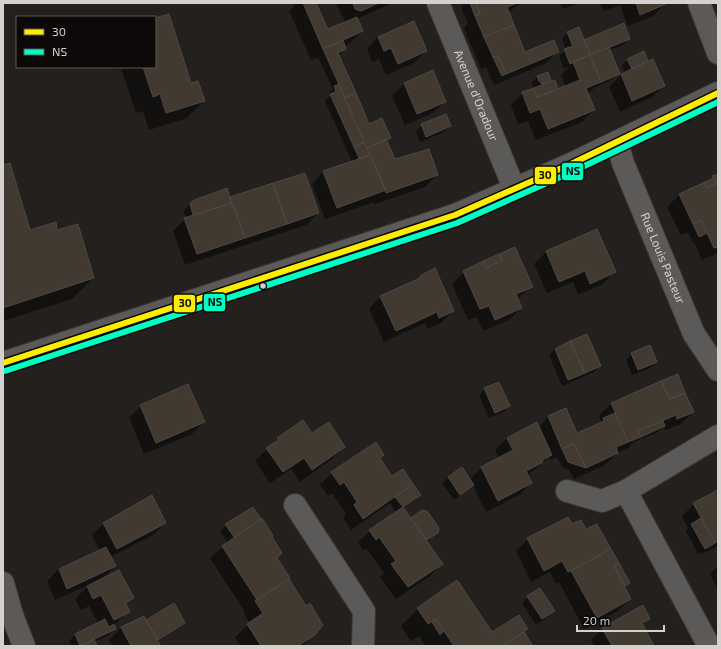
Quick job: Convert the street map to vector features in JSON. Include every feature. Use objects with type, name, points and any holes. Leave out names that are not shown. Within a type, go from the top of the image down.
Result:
[{"type":"street","name":"Avenue d'Oradour","points":[[438,3],[514,188]]},
{"type":"street","points":[[699,3],[718,53]]},
{"type":"street","points":[[3,362],[455,215],[617,142],[718,93]]},
{"type":"street","name":"Rue Louis Pasteur","points":[[617,142],[623,163],[694,334],[718,370]]},
{"type":"street","points":[[567,491],[602,501],[626,491],[718,436]]},
{"type":"street","points":[[626,491],[709,646]]},
{"type":"street","points":[[295,505],[364,612],[363,646]]},
{"type":"street","points":[[3,583],[12,615],[24,646]]},
{"type":"building","points":[[303,3],[316,3],[328,29],[357,17],[363,31],[323,49]]},
{"type":"building","points":[[353,3],[379,3],[361,11],[355,9]]},
{"type":"building","points":[[470,3],[476,3],[480,13],[475,16]]},
{"type":"building","points":[[476,3],[518,3],[507,7],[514,25],[484,37],[475,16],[480,13]]},
{"type":"building","points":[[636,3],[665,3],[666,4],[640,15]]},
{"type":"building","points":[[169,14],[191,83],[198,81],[205,101],[166,113],[160,94],[153,97],[143,68],[156,68],[156,18]]},
{"type":"building","points":[[414,21],[427,51],[398,64],[391,48],[384,51],[378,37]]},
{"type":"building","points":[[624,23],[630,39],[590,55],[584,40]]},
{"type":"building","points":[[514,25],[525,52],[554,40],[559,52],[506,74],[498,56],[493,57],[484,37]]},
{"type":"building","points":[[579,27],[590,55],[570,64],[564,49],[573,46],[567,32]]},
{"type":"building","points":[[343,40],[346,49],[338,53],[356,93],[345,98],[323,49]]},
{"type":"building","points":[[609,47],[620,74],[601,82],[590,55]]},
{"type":"building","points":[[644,51],[648,61],[632,69],[627,59]]},
{"type":"building","points":[[590,55],[601,82],[586,88],[595,110],[548,129],[540,109],[530,113],[522,92],[534,88],[537,97],[580,80],[573,62]]},
{"type":"building","points":[[498,56],[506,74],[502,76],[493,57]]},
{"type":"building","points":[[653,59],[665,86],[632,101],[621,74]]},
{"type":"building","points":[[433,70],[446,102],[417,114],[404,83]]},
{"type":"building","points":[[548,72],[551,81],[542,84],[537,76]]},
{"type":"building","points":[[555,80],[558,89],[537,97],[534,88]]},
{"type":"building","points":[[339,84],[364,142],[354,147],[330,94],[336,92],[334,86]]},
{"type":"building","points":[[356,93],[369,124],[382,118],[391,138],[367,148],[345,98]]},
{"type":"building","points":[[446,114],[451,126],[426,137],[421,124]]},
{"type":"building","points":[[386,139],[395,159],[429,149],[438,175],[386,193],[367,148]]},
{"type":"building","points":[[364,142],[370,155],[359,158],[354,147]]},
{"type":"building","points":[[370,155],[386,190],[337,208],[323,171]]},
{"type":"building","points":[[10,163],[30,230],[56,222],[57,230],[78,224],[94,278],[3,308],[3,165]]},
{"type":"building","points":[[305,173],[319,213],[287,224],[273,183]]},
{"type":"building","points":[[718,174],[718,247],[714,248],[701,220],[693,224],[679,194],[705,182],[707,188],[716,184],[712,176]]},
{"type":"building","points":[[714,178],[716,184],[707,188],[705,182]]},
{"type":"building","points":[[273,183],[287,224],[245,238],[230,197]]},
{"type":"building","points":[[227,188],[232,203],[193,215],[190,204],[192,201]]},
{"type":"building","points":[[232,203],[245,238],[197,254],[184,218]]},
{"type":"building","points":[[701,220],[707,233],[699,237],[693,224]]},
{"type":"building","points":[[597,229],[616,272],[590,284],[585,271],[559,282],[546,251]]},
{"type":"building","points":[[515,247],[533,287],[516,294],[522,308],[495,320],[489,306],[480,309],[463,271],[483,261],[486,268],[502,260],[499,254]]},
{"type":"building","points":[[499,254],[502,260],[486,268],[483,261]]},
{"type":"building","points":[[435,268],[454,311],[439,318],[437,312],[396,331],[380,296],[420,278],[420,276]]},
{"type":"building","points":[[587,334],[601,366],[585,373],[570,341]]},
{"type":"building","points":[[570,341],[585,373],[568,380],[555,349]]},
{"type":"building","points":[[650,345],[657,362],[638,370],[631,353]]},
{"type":"building","points":[[678,374],[685,393],[670,399],[661,381]]},
{"type":"building","points":[[661,381],[670,399],[685,393],[694,412],[677,419],[676,415],[638,431],[641,437],[628,442],[611,403]]},
{"type":"building","points":[[499,382],[510,406],[495,413],[484,388]]},
{"type":"building","points":[[188,384],[205,422],[156,443],[140,405]]},
{"type":"building","points":[[566,408],[577,433],[604,421],[603,418],[615,413],[628,442],[616,447],[618,453],[586,468],[574,444],[562,449],[548,416]]},
{"type":"building","points":[[303,420],[312,433],[329,422],[345,447],[312,470],[304,458],[283,472],[266,448],[278,440],[277,438]]},
{"type":"building","points":[[663,421],[665,426],[641,437],[638,431]]},
{"type":"building","points":[[537,422],[552,455],[542,460],[543,462],[526,471],[532,483],[498,501],[481,467],[513,450],[507,438]]},
{"type":"building","points":[[376,442],[384,455],[380,458],[392,476],[403,469],[413,484],[363,519],[354,505],[357,502],[344,482],[340,485],[331,472]]},
{"type":"building","points":[[574,444],[586,468],[568,462],[562,449]]},
{"type":"building","points":[[462,467],[474,485],[460,495],[448,477]]},
{"type":"building","points":[[413,484],[421,495],[403,507],[395,497]]},
{"type":"building","points":[[718,490],[718,541],[715,543],[693,503]]},
{"type":"building","points":[[152,495],[166,523],[117,549],[103,523]]},
{"type":"building","points":[[253,507],[261,519],[234,537],[225,524]]},
{"type":"building","points":[[403,507],[443,564],[408,587],[391,564],[396,561],[379,537],[376,540],[369,530]]},
{"type":"building","points":[[422,510],[427,511],[439,528],[438,533],[426,540],[411,518]]},
{"type":"building","points":[[568,517],[572,524],[581,520],[586,529],[597,524],[611,549],[568,572],[562,561],[544,571],[527,538]]},
{"type":"building","points":[[262,518],[282,553],[277,558],[290,578],[257,600],[222,546]]},
{"type":"building","points":[[701,518],[715,543],[705,549],[691,524]]},
{"type":"building","points":[[106,547],[116,566],[67,589],[59,569]]},
{"type":"building","points":[[611,549],[619,563],[614,566],[631,599],[597,618],[571,571]]},
{"type":"building","points":[[619,563],[630,583],[625,586],[614,566]]},
{"type":"building","points":[[119,570],[134,598],[126,603],[130,612],[114,620],[101,595],[93,599],[87,586]]},
{"type":"building","points":[[289,579],[306,606],[310,603],[323,625],[315,635],[298,646],[261,646],[247,624],[263,613],[255,601]]},
{"type":"building","points":[[457,580],[492,632],[519,615],[528,629],[502,646],[454,646],[436,619],[428,624],[417,608]]},
{"type":"building","points":[[540,588],[555,611],[542,619],[527,596]]},
{"type":"building","points":[[174,603],[185,623],[158,640],[146,620]]},
{"type":"building","points":[[643,605],[650,619],[642,623],[654,646],[612,646],[602,628]]},
{"type":"building","points":[[144,616],[161,646],[131,646],[121,627]]},
{"type":"building","points":[[105,619],[109,627],[114,624],[116,629],[80,646],[75,634]]},
{"type":"building","points":[[436,619],[444,631],[440,635],[432,622]]},
{"type":"building","points":[[524,632],[533,646],[502,646]]},
{"type":"building","points":[[94,639],[97,646],[81,646]]},
{"type":"transit line","name":"30","points":[[3,363],[455,215],[571,164],[718,93]]},
{"type":"transit line","name":"NS","points":[[5,371],[457,223],[574,171],[718,102]]}]
